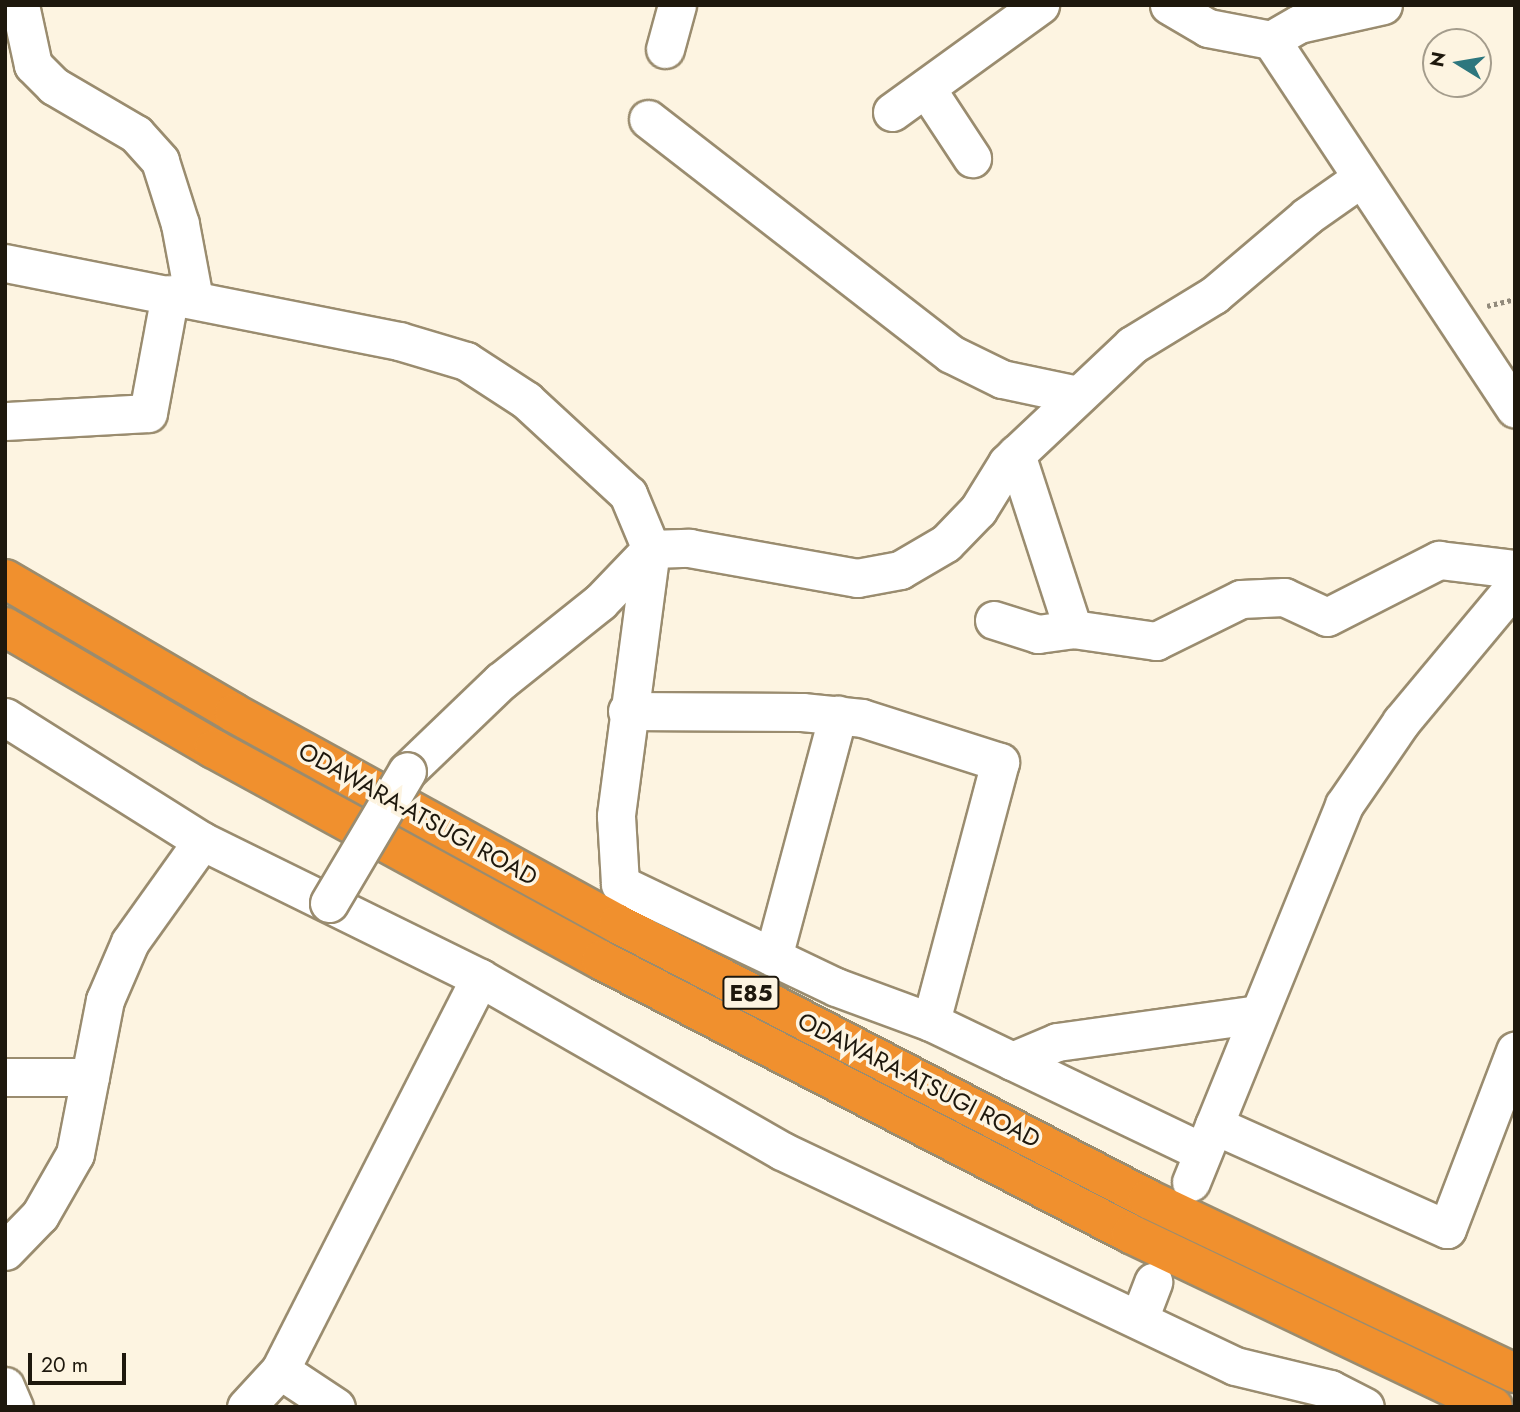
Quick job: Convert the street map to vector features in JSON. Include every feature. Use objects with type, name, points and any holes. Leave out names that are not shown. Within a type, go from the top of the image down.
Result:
[{"type":"highway","name":"ODAWARA-ATSUGI ROAD","points":[[5,579],[234,713],[630,930],[1148,1199],[1515,1373]]},
{"type":"highway","name":"ODAWARA-ATSUGI ROAD","points":[[5,627],[214,749],[601,960],[1131,1234],[1493,1407]]},
{"type":"street","points":[[5,421],[148,412],[182,297],[180,224],[160,161],[136,134],[54,86],[33,65],[20,5]]},
{"type":"street","points":[[664,49],[677,5]]},
{"type":"street","points":[[892,112],[1040,5]]},
{"type":"street","points":[[1169,5],[1208,28],[1270,40],[1299,24],[1383,5]]},
{"type":"street","points":[[1270,40],[1361,178],[1456,313],[1515,408]]},
{"type":"street","points":[[926,88],[972,158]]},
{"type":"street","points":[[648,119],[951,354],[1002,379],[1078,395]]},
{"type":"street","points":[[329,903],[407,772],[502,681],[600,602],[651,549],[689,548],[857,578],[900,570],[946,543],[978,510],[1016,454],[1132,345],[1214,295],[1307,216],[1361,178]]},
{"type":"street","points":[[5,263],[399,341],[466,361],[526,400],[628,495],[651,549],[627,711],[616,816],[620,884],[773,957],[931,1022],[1202,1153],[1447,1229],[1515,1051]]},
{"type":"street","points":[[1016,454],[1073,629]]},
{"type":"street","points":[[994,620],[1038,634],[1073,629],[1156,641],[1241,599],[1284,597],[1327,617],[1439,559],[1515,569]]},
{"type":"street","points":[[1202,1153],[1344,805],[1401,722],[1515,585]]},
{"type":"street","points":[[627,711],[838,715],[862,718],[1000,762],[931,1022]]},
{"type":"street","points":[[773,957],[838,715]]},
{"type":"street","points":[[5,717],[202,841],[480,978],[782,1152],[1235,1366],[1330,1389],[1364,1407]]},
{"type":"street","points":[[5,1251],[40,1215],[75,1154],[105,1000],[130,942],[202,841]]},
{"type":"street","points":[[246,1407],[280,1370],[480,978]]},
{"type":"street","points":[[1012,1061],[1056,1042],[1258,1014]]},
{"type":"street","points":[[5,1077],[90,1077]]},
{"type":"street","points":[[1139,1319],[1153,1282]]},
{"type":"street","points":[[280,1370],[336,1407]]},
{"type":"street","points":[[5,1386],[14,1407]]}]
